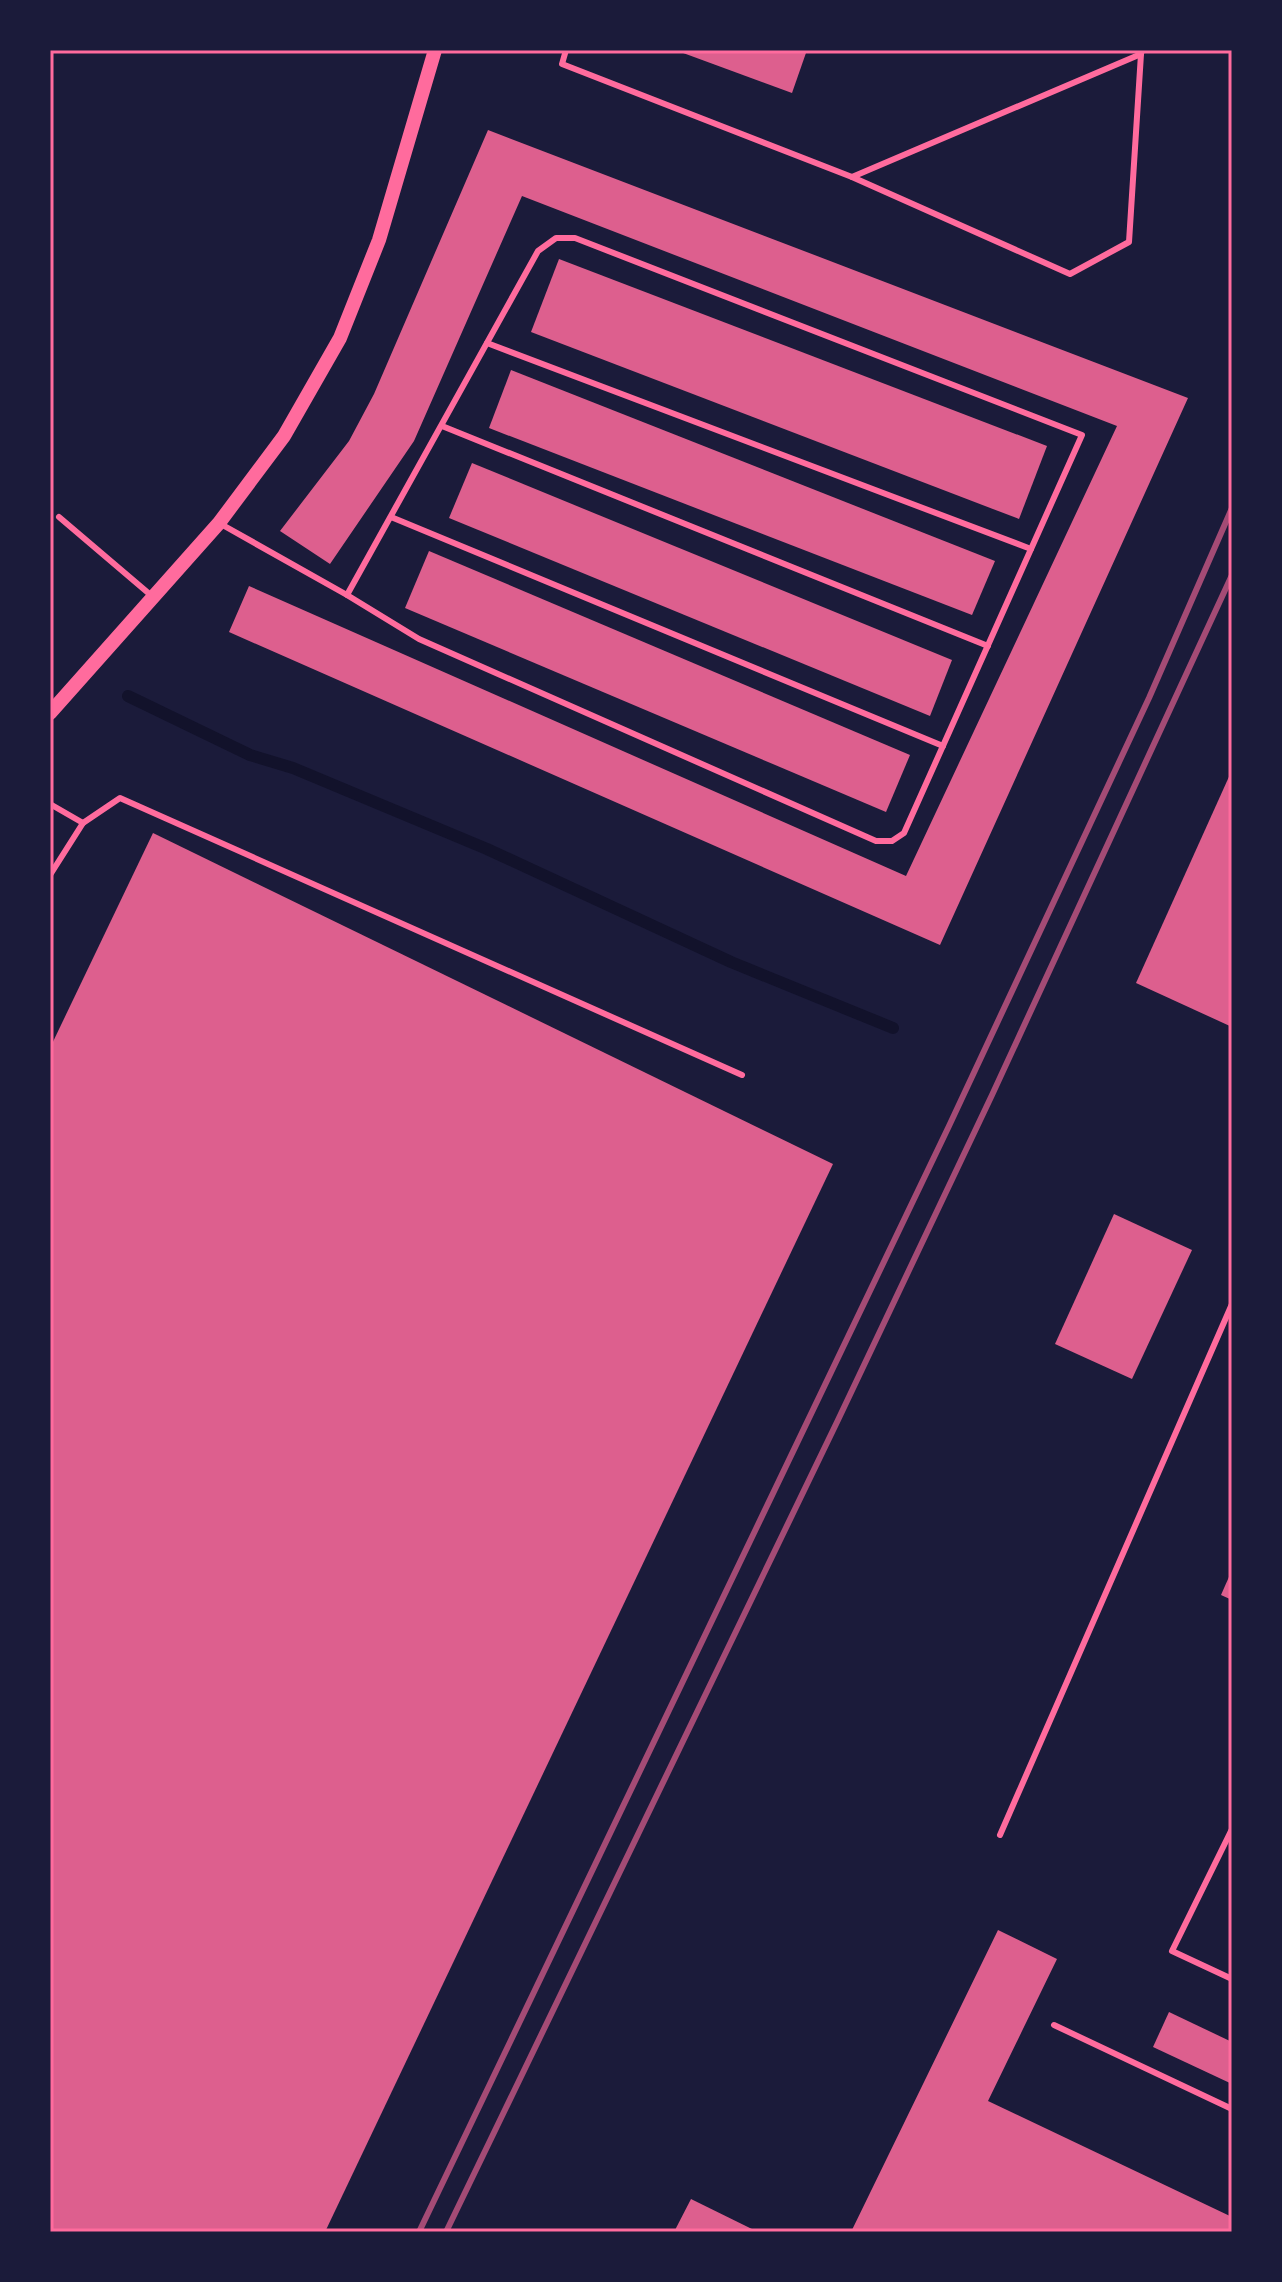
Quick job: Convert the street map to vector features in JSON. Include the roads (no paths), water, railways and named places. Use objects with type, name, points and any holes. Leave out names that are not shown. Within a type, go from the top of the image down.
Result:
[{"type":"street","points":[[50,713],[219,523],[284,436],[340,338],[379,240],[435,50]]},
{"type":"lane","points":[[566,50],[562,64],[852,177],[1070,274],[1129,242],[1141,52],[852,177]]},
{"type":"lane","points":[[219,523],[419,639],[876,841],[892,841],[904,833],[1082,435],[575,238],[556,238],[538,251],[347,595]]},
{"type":"lane","points":[[487,343],[1031,549]]},
{"type":"lane","points":[[442,426],[988,646]]},
{"type":"lane","points":[[59,517],[153,597]]},
{"type":"lane","points":[[391,517],[943,746]]},
{"type":"lane","points":[[50,875],[83,823],[120,798],[742,1075]]},
{"type":"lane","points":[[50,804],[83,823]]},
{"type":"lane","points":[[1000,1835],[1232,1304]]},
{"type":"lane","points":[[1232,1829],[1172,1951],[1232,1979]]},
{"type":"lane","points":[[1054,2025],[1232,2109]]},
{"type":"waterway","points":[[128,696],[250,755],[293,768],[487,849],[731,962],[893,1028]]},
{"type":"railway","points":[[419,2232],[949,1126],[1149,698],[1232,508]]},
{"type":"railway","points":[[446,2232],[838,1420],[1232,575]]}]
